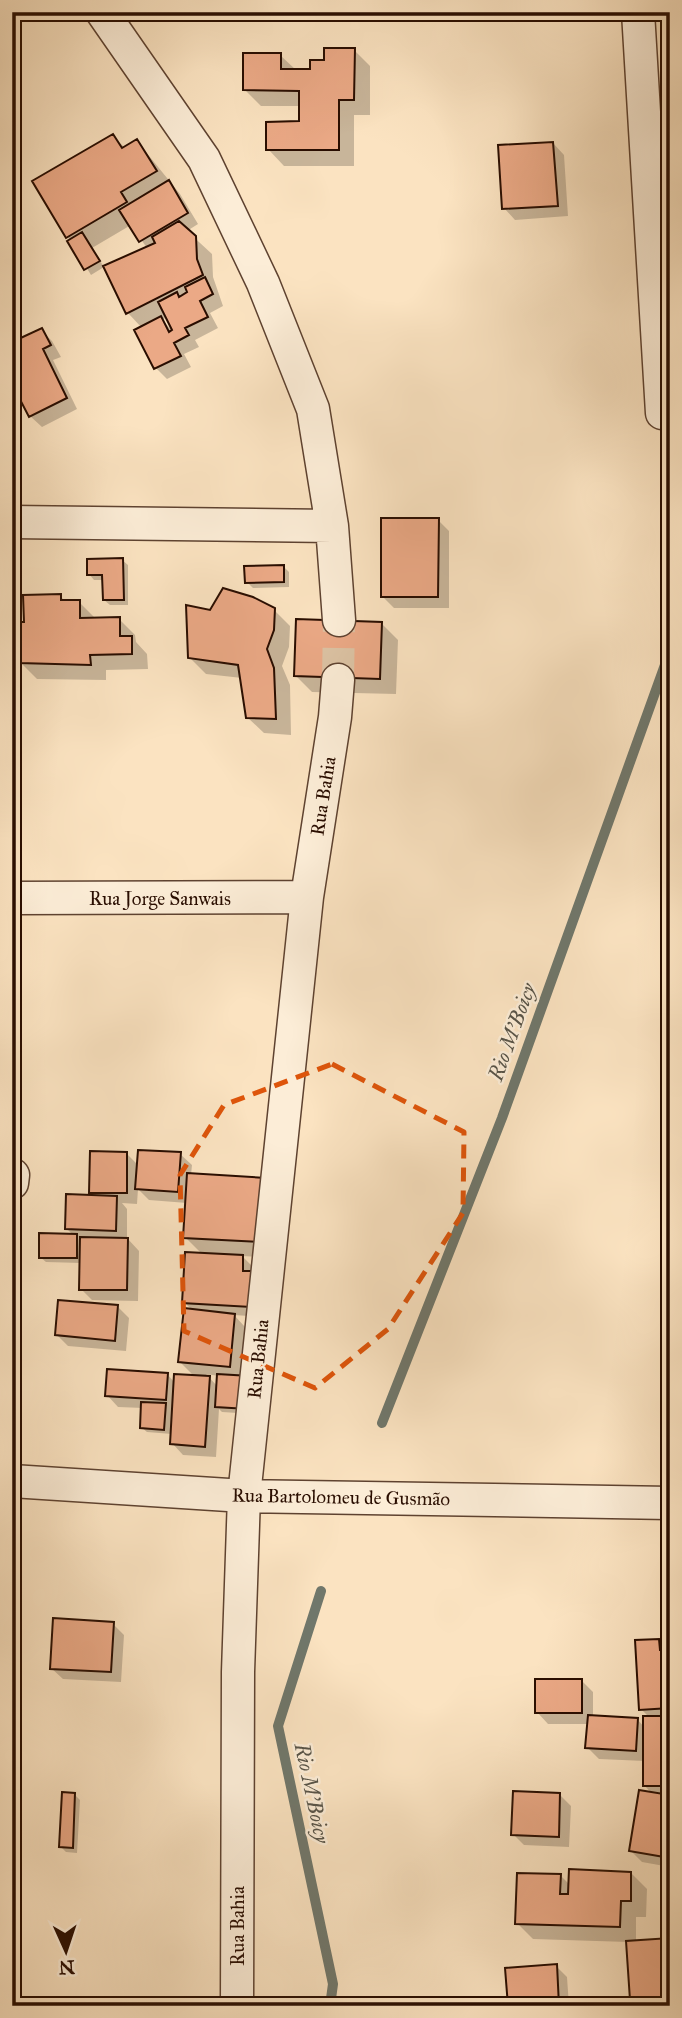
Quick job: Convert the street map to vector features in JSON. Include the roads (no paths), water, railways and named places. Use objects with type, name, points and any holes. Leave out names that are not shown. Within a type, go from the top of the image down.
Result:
[{"type":"street","points":[[102,12],[204,159],[263,283],[313,409],[332,526],[339,620]]},
{"type":"street","points":[[638,12],[662,413]]},
{"type":"street","points":[[12,522],[332,526]]},
{"type":"street","name":"Rua Bahia","points":[[237,2006],[238,1672],[244,1496],[307,897],[335,717],[338,680]]},
{"type":"street","name":"Rua Jorge Sanwais","points":[[12,898],[307,897]]},
{"type":"street","points":[[12,1183],[13,1175]]},
{"type":"street","name":"Rua Bartolomeu de Gusmão","points":[[12,1481],[244,1496],[670,1503]]},
{"type":"waterway","name":"Rio M'Boicy","points":[[382,1423],[502,1118],[670,651]]},
{"type":"waterway","name":"Rio M'Boicy","points":[[321,1591],[278,1726],[333,1984],[330,2006]]},
{"type":"tunnel","points":[[338,680],[339,620]]}]
